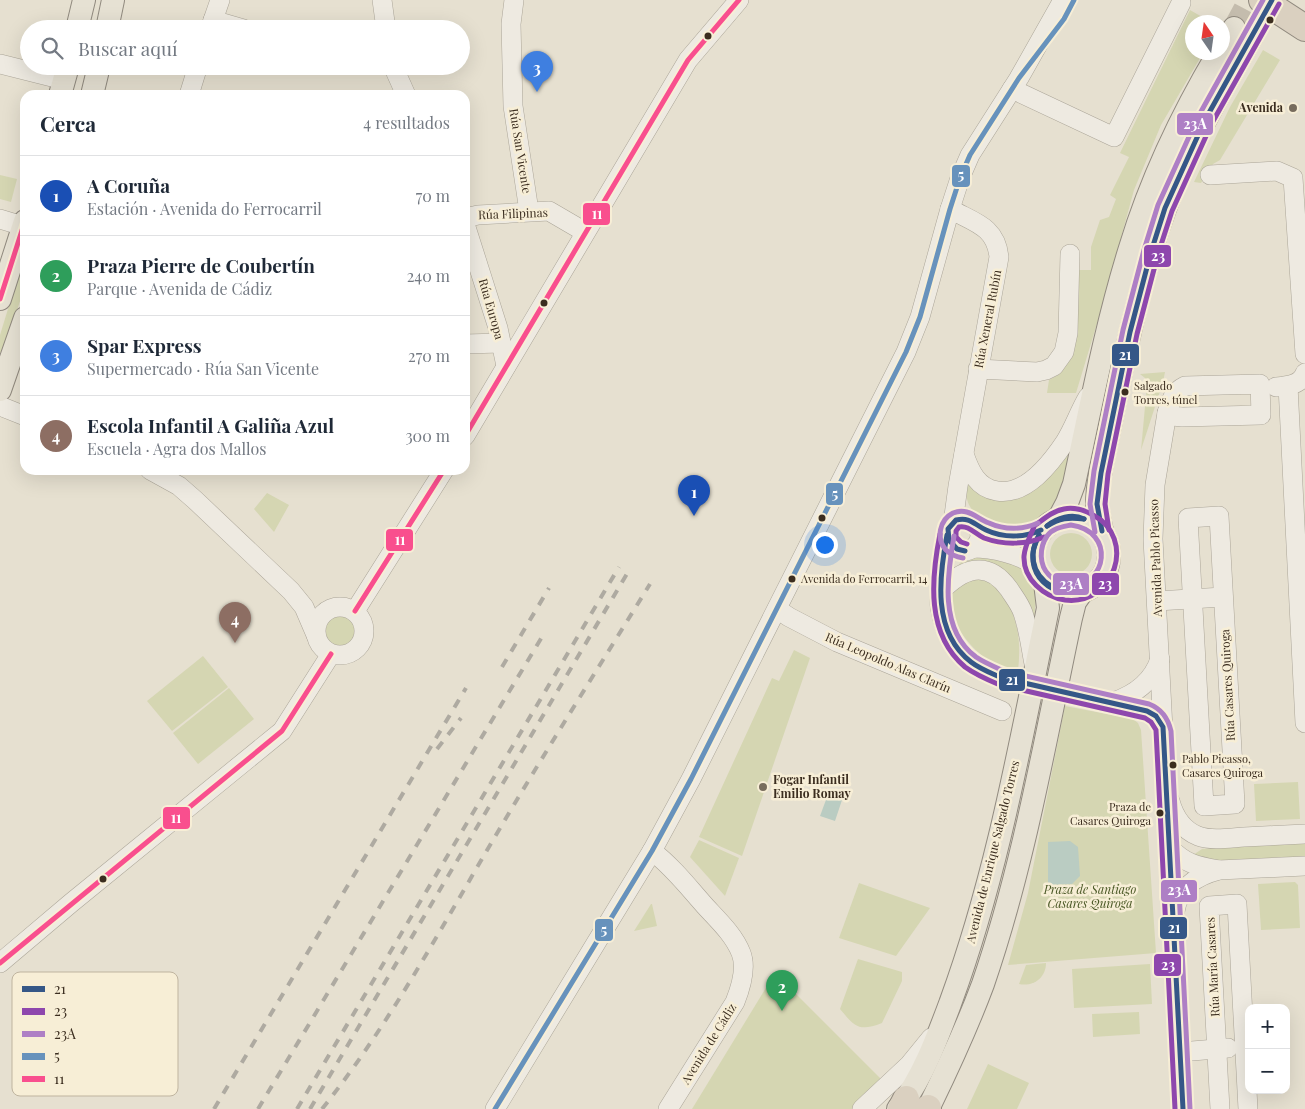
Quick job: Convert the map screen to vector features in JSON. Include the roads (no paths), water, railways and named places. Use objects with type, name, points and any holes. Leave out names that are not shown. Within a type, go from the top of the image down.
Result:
[{"type":"highway","points":[[1262,0],[1305,28]]},
{"type":"main road","points":[[79,20],[84,0]]},
{"type":"main road","points":[[109,20],[114,0]]},
{"type":"main road","points":[[1102,531],[1093,523],[1083,518],[1071,516],[1059,518],[1049,523],[1041,530],[1033,548],[1032,554],[1040,575],[1056,590],[1069,593],[1082,592],[1092,587],[1106,571],[1109,551],[1107,540],[1102,531],[1097,504],[1101,473],[1130,332],[1151,252],[1166,208],[1205,120],[1236,37]]},
{"type":"main road","points":[[1059,518],[1074,484],[1118,290],[1130,247],[1164,158],[1185,114],[1215,60]]},
{"type":"main road","points":[[93,90],[97,75]]},
{"type":"main road","points":[[0,299],[20,237]]},
{"type":"main road","points":[[0,390],[20,332]]},
{"type":"main road","name":"Avenida de Enrique Salgado Torres","points":[[915,1107],[977,923],[1003,822],[1026,676],[1048,608],[1040,575]]},
{"type":"main road","name":"Avenida de Enrique Salgado Torres","points":[[915,1107],[946,1075],[983,984],[1000,930],[1026,825],[1075,602],[1082,592]]},
{"type":"street","points":[[213,20],[220,0]]},
{"type":"street","points":[[382,0],[385,20]]},
{"type":"street","name":"Rúa San Vicente","points":[[514,0],[511,24],[512,106],[529,212]]},
{"type":"street","points":[[470,427],[688,60],[739,0]]},
{"type":"street","points":[[495,1109],[636,880],[691,779],[906,352],[920,317],[950,209],[970,155],[1015,84],[1063,0]]},
{"type":"street","points":[[1015,84],[1064,19],[1074,0]]},
{"type":"street","points":[[1015,84],[1114,137],[1181,2]]},
{"type":"street","points":[[0,64],[20,69]]},
{"type":"street","points":[[44,75],[64,80]]},
{"type":"street","points":[[191,90],[195,75]]},
{"type":"street","points":[[395,75],[403,90]]},
{"type":"street","points":[[1210,174],[1277,171],[1293,178],[1305,354]]},
{"type":"street","name":"Rúa Xeneral Rubín","points":[[950,209],[983,226],[990,232],[998,250],[998,264],[958,486],[962,526],[951,545],[959,550],[968,550]]},
{"type":"street","name":"Rúa Filipinas","points":[[470,216],[478,214],[549,210],[585,232]]},
{"type":"street","points":[[0,219],[20,224]]},
{"type":"street","name":"Rúa Europa","points":[[470,240],[498,328],[506,366]]},
{"type":"street","points":[[978,369],[1037,372],[1054,366],[1060,359],[1067,342],[1070,254]]},
{"type":"street","points":[[470,344],[501,343]]},
{"type":"street","points":[[1174,415],[1261,415],[1260,388],[1288,386],[1303,378],[1305,373]]},
{"type":"street","name":"Avenida Pablo Picasso","points":[[1183,1109],[1173,925],[1172,855],[1161,717],[1153,505],[1158,464],[1174,415],[1171,399],[1177,390],[1185,386],[1260,384],[1260,388]]},
{"type":"street","points":[[964,454],[971,472],[983,486],[1005,492],[1020,488],[1047,466],[1066,441],[1084,404],[1096,386]]},
{"type":"street","points":[[1288,386],[1298,421],[1305,723]]},
{"type":"street","points":[[0,406],[20,414]]},
{"type":"street","points":[[159,475],[179,486],[195,500],[291,591],[304,607],[319,643],[324,650],[338,655],[353,651],[363,639],[363,624],[355,611],[339,606],[323,612],[315,627],[316,635]]},
{"type":"street","points":[[355,611],[441,475]]},
{"type":"street","name":"Rúa Casares Quiroga","points":[[1219,516],[1223,597],[1234,804],[1204,806],[1188,518],[1219,516]]},
{"type":"street","points":[[962,526],[1013,536],[1033,534],[1041,530]]},
{"type":"street","points":[[941,586],[946,568],[956,556],[968,550],[979,541],[980,531],[962,526]]},
{"type":"street","points":[[941,586],[974,570],[986,570],[1006,584],[1022,612],[1026,676],[987,673],[976,667],[957,648],[949,635],[940,607],[941,586],[944,551],[962,526]]},
{"type":"street","points":[[968,550],[988,549],[1023,558],[1040,575]]},
{"type":"street","points":[[1157,601],[1223,597]]},
{"type":"street","points":[[304,607],[323,612]]},
{"type":"street","name":"Rúa Leopoldo Alas Clarín","points":[[777,609],[837,642],[1002,711]]},
{"type":"street","points":[[0,963],[282,731],[331,654]]},
{"type":"street","points":[[1112,702],[1127,697],[1143,685],[1154,673],[1160,659]]},
{"type":"street","points":[[1070,694],[1147,710],[1161,717]]},
{"type":"street","points":[[1167,790],[1173,812],[1182,825],[1198,836],[1217,839],[1305,834]]},
{"type":"street","points":[[1172,855],[1217,839]]},
{"type":"street","name":"Avenida de Cádiz","points":[[652,851],[665,861],[735,942],[741,953],[743,973],[740,991],[728,1014],[668,1109]]},
{"type":"street","points":[[1172,855],[1192,864],[1219,870]]},
{"type":"street","points":[[1173,925],[1176,904],[1182,891],[1195,879],[1205,874],[1219,870],[1305,866]]},
{"type":"street","points":[[636,880],[649,874],[659,873],[680,878]]},
{"type":"street","name":"Rúa María Casares","points":[[1220,1109],[1209,906],[1237,904],[1245,1047]]},
{"type":"street","points":[[862,1109],[909,1065],[943,1021]]},
{"type":"street","points":[[1180,1052],[1245,1047]]},
{"type":"street","name":"Rúa María Casares","points":[[1245,1049],[1248,1109]]},
{"type":"tunnel","points":[[1234,28],[1249,0]]},
{"type":"tunnel","points":[[1252,36],[1272,0]]},
{"type":"railway","points":[[297,1109],[619,567]]},
{"type":"railway","points":[[310,1109],[628,572]]},
{"type":"railway","points":[[322,1109],[347,1077],[392,1009],[534,772],[650,584]]},
{"type":"railway","points":[[502,667],[549,588]]},
{"type":"railway","points":[[258,1109],[545,632]]},
{"type":"railway","points":[[214,1109],[466,688]]},
{"type":"railway","points":[[437,749],[461,718]]},
{"type":"place","name":"Spar Express","points":[[537,92]]},
{"type":"place","name":"Avenida","points":[[1293,108]]},
{"type":"place","name":"Salgado Torres, túnel","points":[[1125,392]]},
{"type":"place","name":"A Coruña","points":[[694,516]]},
{"type":"place","name":"Avenida do Ferrocarril, 14","points":[[792,579]]},
{"type":"place","name":"Escola Infantil A Galiña Azul","points":[[235,643]]},
{"type":"place","name":"Pablo Picasso, Casares Quiroga","points":[[1173,765]]},
{"type":"place","name":"Fogar Infantil Emilio Romay","points":[[763,787]]},
{"type":"place","name":"Praza de Casares Quiroga","points":[[1160,813]]},
{"type":"place","name":"Praza Pierre de Coubertín","points":[[782,1011]]},
{"type":"park label","name":"Praza de Santiago Casares Quiroga","points":[[1090,897]]}]
